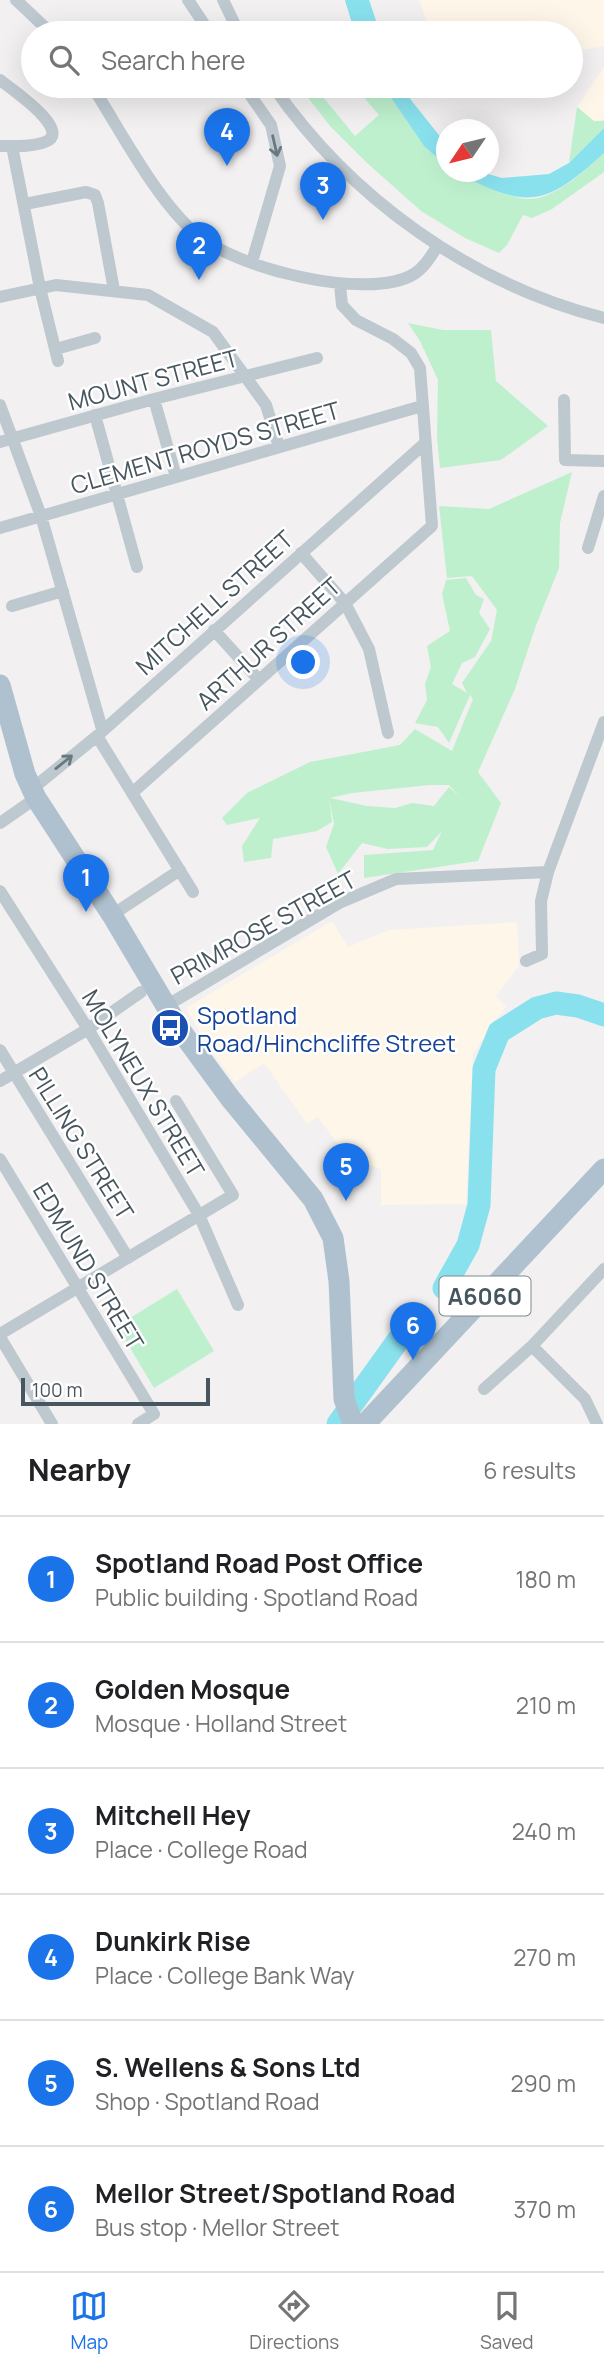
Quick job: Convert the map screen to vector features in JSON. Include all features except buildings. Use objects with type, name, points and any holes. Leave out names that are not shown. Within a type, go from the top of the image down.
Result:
[{"type":"main road","points":[[0,685],[6,731],[34,793],[112,915],[181,1031],[230,1098],[313,1199],[333,1238],[339,1281],[344,1398],[356,1423]]},
{"type":"main road","name":"A6060","points":[[356,1423],[604,1169]]},
{"type":"street","points":[[16,0],[38,21]]},
{"type":"street","points":[[188,0],[202,21]]},
{"type":"street","points":[[223,0],[233,21]]},
{"type":"street","points":[[0,80],[21,97]]},
{"type":"street","points":[[22,98],[52,126],[52,136],[42,143],[6,146],[25,204],[40,288],[57,355],[95,338]]},
{"type":"street","points":[[100,98],[157,189],[184,223],[215,249],[293,276],[340,285],[404,279],[424,267],[438,245]]},
{"type":"street","points":[[252,98],[271,125],[280,166],[252,262]]},
{"type":"street","points":[[282,98],[300,124],[335,161],[398,217],[438,245],[525,292],[604,318]]},
{"type":"street","points":[[25,204],[86,192],[95,195],[99,202],[114,290]]},
{"type":"street","points":[[0,297],[56,285],[148,295],[213,332],[266,405],[279,447]]},
{"type":"street","points":[[340,285],[342,305],[356,320],[393,339],[411,353],[420,369],[424,444]]},
{"type":"street","name":"MOUNT STREET","points":[[5,440],[317,358]]},
{"type":"street","points":[[154,399],[176,477]]},
{"type":"street","points":[[564,400],[565,460],[604,461]]},
{"type":"street","points":[[0,405],[5,440],[41,516],[99,733],[132,793],[193,892]]},
{"type":"street","name":"CLEMENT ROYDS STREET","points":[[0,528],[422,406]]},
{"type":"street","points":[[95,415],[137,567]]},
{"type":"street","name":"ARTHUR STREET","points":[[132,793],[432,526],[424,444]]},
{"type":"street","name":"MITCHELL STREET","points":[[0,823],[424,444]]},
{"type":"street","points":[[588,548],[604,496]]},
{"type":"street","points":[[301,553],[345,603],[369,649],[388,733]]},
{"type":"street","points":[[12,606],[62,591]]},
{"type":"street","points":[[214,630],[259,680]]},
{"type":"street","points":[[526,961],[542,954],[541,901],[548,872],[604,722]]},
{"type":"street","points":[[112,915],[180,870]]},
{"type":"street","name":"PRIMROSE STREET","points":[[166,1006],[339,903],[396,879],[548,872]]},
{"type":"street","name":"MOLYNEUX STREET","points":[[0,891],[88,1029],[199,1215],[238,1305]]},
{"type":"street","points":[[0,1081],[88,1029],[141,992]]},
{"type":"street","name":"PILLING STREET","points":[[0,1050],[128,1258]]},
{"type":"street","points":[[52,1424],[0,1336],[233,1195],[176,1101]]},
{"type":"street","name":"EDMUND STREET","points":[[0,1159],[154,1414],[138,1424]]},
{"type":"street","points":[[484,1389],[533,1346],[604,1269]]},
{"type":"street","points":[[533,1346],[585,1399],[597,1424]]},
{"type":"shaded area","points":[[419,0],[604,0],[604,46],[583,50],[583,21],[427,21]]},
{"type":"shaded area","points":[[604,67],[604,117],[603,120],[594,121],[577,107]]},
{"type":"shaded area","points":[[332,921],[348,947],[389,930],[517,922],[519,965],[496,997],[506,1006],[473,1054],[466,1204],[381,1205],[381,1169],[349,1160],[318,1117],[307,1124],[264,1063],[235,1082],[208,1047],[186,1008]]},
{"type":"green space","points":[[308,98],[324,98],[355,136],[379,115],[364,98],[391,98],[424,146],[436,157],[436,182],[475,182],[512,196],[530,199],[550,194],[570,182],[604,153],[604,172],[552,209],[532,218],[523,215],[507,245],[499,253],[465,238],[421,211],[330,126]]},
{"type":"green space","points":[[577,107],[594,121],[604,121],[604,128],[569,163]]},
{"type":"green space","points":[[408,323],[443,330],[491,330],[496,381],[548,426],[501,460],[440,468],[437,438],[438,380],[420,341]]},
{"type":"green space","points":[[572,472],[560,523],[559,568],[515,689],[478,772],[501,803],[478,861],[364,878],[364,855],[433,850],[442,831],[427,847],[388,849],[362,843],[338,874],[326,847],[334,824],[329,798],[332,822],[317,831],[273,839],[271,858],[244,862],[242,846],[260,818],[227,825],[222,818],[247,793],[310,762],[400,745],[415,729],[452,751],[473,699],[470,695],[449,743],[438,727],[415,723],[427,700],[425,684],[431,667],[427,646],[450,631],[442,594],[446,580],[466,578],[476,595],[484,599],[479,613],[490,629],[475,657],[462,663],[452,684],[467,693],[462,683],[491,641],[497,610],[472,576],[447,578],[439,506],[489,509]],"holes":[[[449,785],[460,797],[449,787],[434,806],[412,803],[395,808],[367,806],[330,798],[352,793]]]},
{"type":"green space","points":[[177,1289],[214,1351],[154,1388],[117,1326]]},
{"type":"water","points":[[345,0],[367,0],[373,21],[351,21]]},
{"type":"water","points":[[391,98],[410,98],[436,131],[436,157],[424,146]]},
{"type":"water","points":[[604,128],[604,153],[566,184],[549,193],[518,197],[476,182],[499,182],[499,177],[549,174],[569,163]]},
{"type":"waterway","points":[[357,0],[364,21]]},
{"type":"waterway","points":[[444,1288],[468,1245],[479,1205],[484,1069],[499,1032],[537,1008],[556,1003],[578,1006],[604,1015]]},
{"type":"waterway","points":[[338,1424],[409,1325]]},
{"type":"place","name":"Dunkirk Rise","points":[[227,166]]},
{"type":"place","name":"Mitchell Hey","points":[[323,220]]},
{"type":"place","name":"Golden Mosque","points":[[199,280]]},
{"type":"place","name":"Spotland Road Post Office","points":[[86,912]]},
{"type":"place","name":"Spotland Road/Hinchcliffe Street","points":[[170,1028]]},
{"type":"place","name":"S. Wellens & Sons Ltd","points":[[346,1201]]},
{"type":"place","name":"Mellor Street/Spotland Road","points":[[413,1360]]}]
